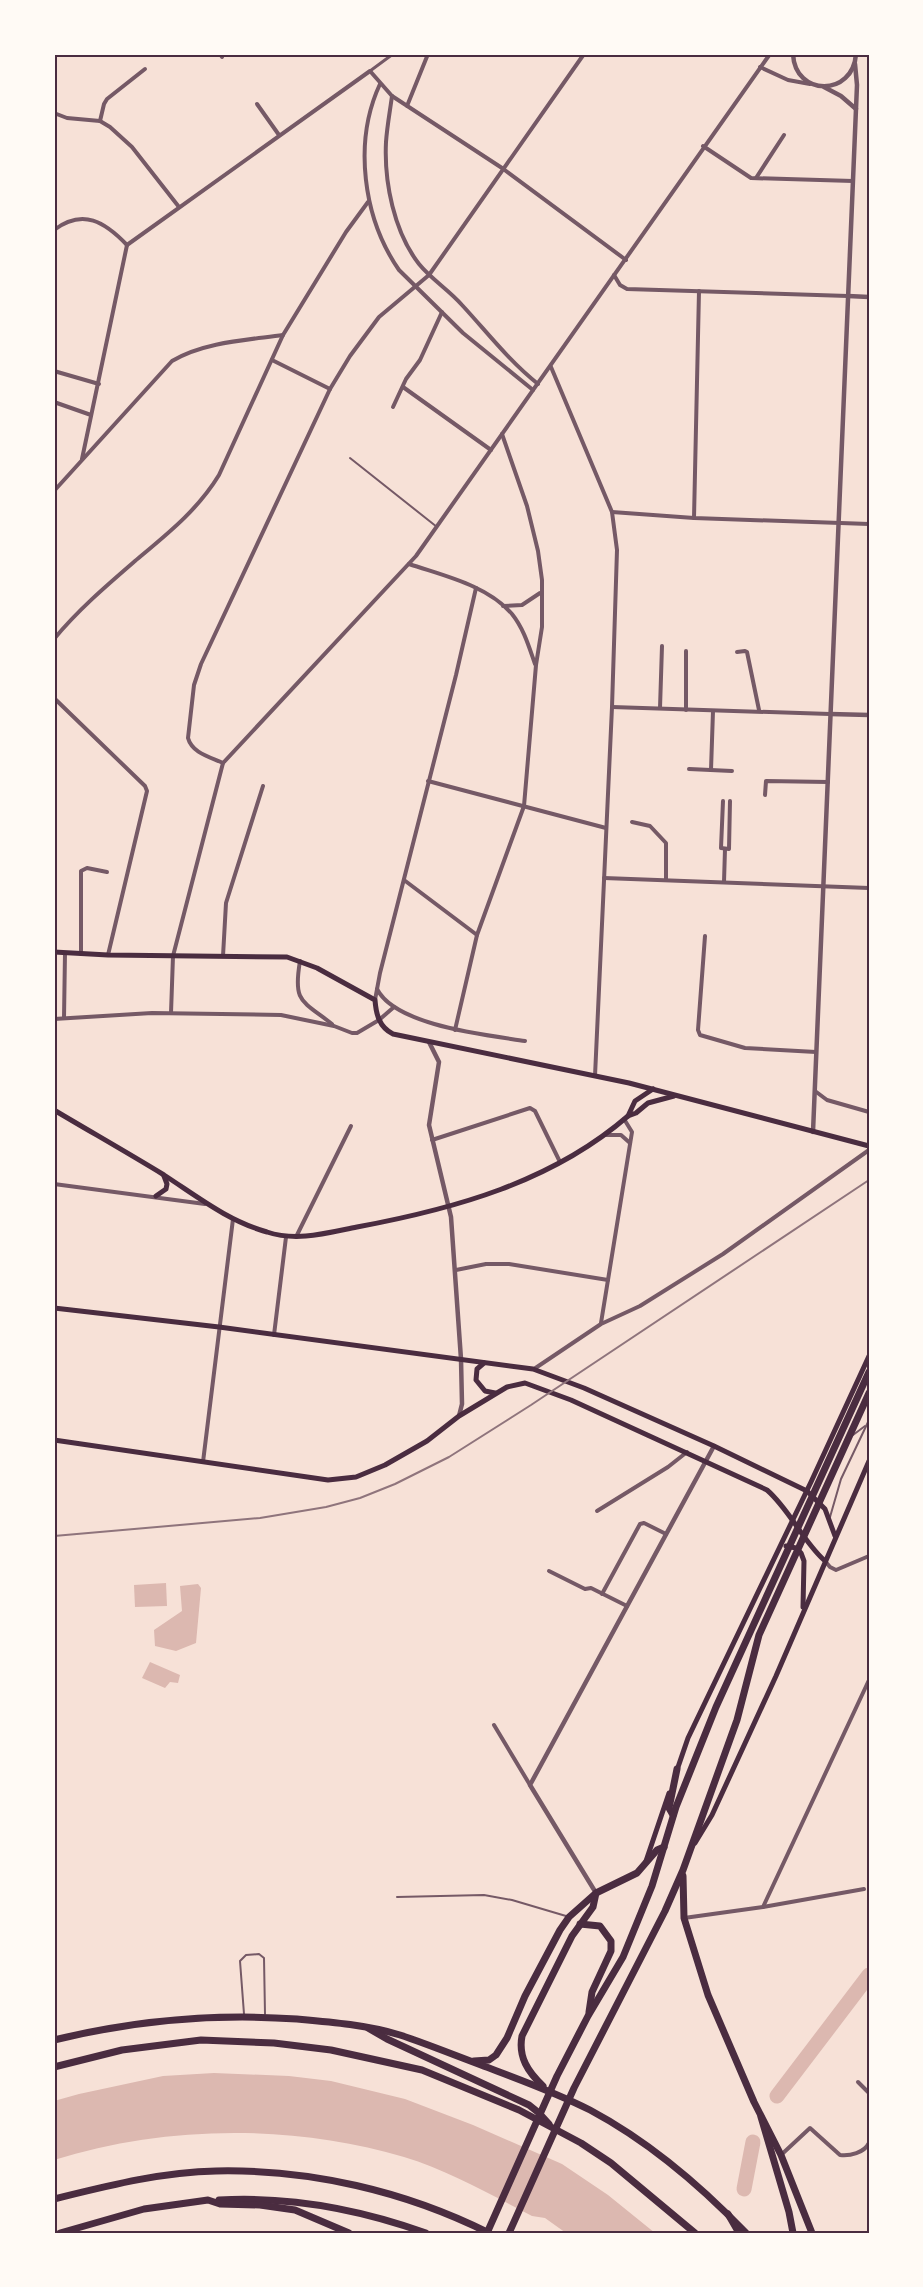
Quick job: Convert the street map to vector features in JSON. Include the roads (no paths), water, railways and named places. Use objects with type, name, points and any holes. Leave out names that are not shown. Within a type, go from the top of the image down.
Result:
[{"type":"highway","points":[[54,2199],[127,2181],[215,2171],[300,2175],[387,2192],[465,2221],[488,2233],[556,2078],[588,2016],[623,1957],[642,1915],[673,1815],[717,1707],[869,1372]]},
{"type":"highway","points":[[508,2233],[574,2088],[665,1911],[683,1870],[737,1720],[753,1655],[767,1614],[869,1393]]},
{"type":"highway","points":[[673,1815],[669,1808],[677,1769]]},
{"type":"highway","points":[[470,2061],[489,2060],[496,2055],[507,2038],[525,1996],[569,1917],[596,1893],[637,1872],[657,1850],[664,1846]]},
{"type":"highway","points":[[683,1870],[684,1918],[708,1995],[761,2117],[781,2155],[812,2233]]},
{"type":"highway","points":[[547,2090],[527,2068],[520,2047],[522,2036],[556,1965],[580,1924],[593,1907],[596,1893]]},
{"type":"highway","points":[[580,1924],[600,1926],[611,1941],[611,1951],[592,1992],[588,2016]]},
{"type":"highway","points":[[54,2040],[117,2025],[173,2019],[244,2017],[318,2021],[368,2028],[400,2036],[547,2090],[589,2110],[645,2145],[687,2177],[746,2233]]},
{"type":"highway","points":[[368,2028],[529,2105],[539,2112],[551,2127]]},
{"type":"highway","points":[[54,2067],[122,2050],[201,2040],[274,2043],[332,2050],[422,2070],[519,2110],[581,2143],[611,2163],[695,2233]]},
{"type":"highway","points":[[761,2117],[793,2233]]},
{"type":"highway","points":[[60,2233],[144,2209],[208,2200],[250,2198],[296,2201],[384,2218],[426,2233]]},
{"type":"highway","points":[[208,2200],[220,2204],[260,2205],[295,2210],[349,2233]]},
{"type":"highway","points":[[728,2214],[739,2233]]},
{"type":"main road","points":[[54,952],[108,955],[287,957],[300,960],[375,1000],[379,1020],[384,1028],[393,1034],[653,1089],[869,1148]]},
{"type":"main road","points":[[626,1118],[635,1101],[653,1089]]},
{"type":"main road","points":[[54,1110],[234,1219],[255,1228],[296,1238],[449,1207],[503,1189],[583,1150],[626,1118],[660,1098],[675,1095]]},
{"type":"main road","points":[[156,1196],[166,1190],[165,1176]]},
{"type":"main road","points":[[54,1308],[219,1327],[533,1369],[584,1388],[714,1446],[807,1491],[825,1509],[835,1536]]},
{"type":"main road","points":[[645,1864],[688,1738],[869,1356]]},
{"type":"main road","points":[[484,1363],[475,1372],[477,1383],[485,1390],[496,1393]]},
{"type":"main road","points":[[54,1440],[328,1480],[356,1477],[385,1466],[427,1441],[459,1416],[496,1393],[516,1384],[534,1385],[706,1460],[767,1490],[793,1520],[814,1551],[824,1560]]},
{"type":"main road","points":[[689,1852],[712,1815],[776,1676],[824,1560],[869,1461]]},
{"type":"main road","points":[[780,1546],[796,1548],[803,1557],[803,1611]]},
{"type":"street","points":[[82,461],[127,245],[393,54]]},
{"type":"street","points":[[407,106],[428,54]]},
{"type":"street","points":[[223,763],[195,750],[190,745],[188,738],[194,685],[201,664],[330,389],[350,356],[379,317],[429,275],[584,54]]},
{"type":"street","points":[[171,1013],[173,956],[223,763],[409,564],[770,54]]},
{"type":"street","points":[[793,54],[799,74],[813,84]]},
{"type":"street","points":[[813,1132],[856,110],[856,54]]},
{"type":"street","points":[[822,87],[839,83],[852,72],[855,64]]},
{"type":"street","points":[[760,67],[788,80],[822,87],[841,96],[856,110]]},
{"type":"street","points":[[100,121],[107,99],[146,69]]},
{"type":"street","points":[[370,71],[392,96],[502,168],[626,260]]},
{"type":"street","points":[[380,84],[375,94],[366,138],[365,158],[368,202],[378,231],[399,270],[463,333],[533,390]]},
{"type":"street","points":[[392,96],[386,144],[388,176],[394,213],[409,249],[429,275],[460,303],[517,367],[538,384]]},
{"type":"street","points":[[257,104],[279,135]]},
{"type":"street","points":[[54,113],[67,118],[100,121],[128,142],[179,207]]},
{"type":"street","points":[[755,178],[784,135]]},
{"type":"street","points":[[703,146],[746,176],[853,182]]},
{"type":"street","points":[[54,639],[73,616],[182,522],[200,503],[219,475],[284,335],[346,232],[368,202]]},
{"type":"street","points":[[54,230],[69,220],[81,218],[93,220],[105,226],[127,245]]},
{"type":"street","points":[[614,275],[620,285],[627,288],[869,297]]},
{"type":"street","points":[[694,518],[699,291]]},
{"type":"street","points":[[393,407],[420,360],[442,312]]},
{"type":"street","points":[[54,491],[172,361],[191,352],[224,344],[284,335]]},
{"type":"street","points":[[272,360],[330,389]]},
{"type":"street","points":[[550,366],[612,512],[617,550],[595,1076]]},
{"type":"street","points":[[54,371],[99,384]]},
{"type":"street","points":[[403,387],[491,450]]},
{"type":"street","points":[[54,402],[91,415]]},
{"type":"street","points":[[455,1030],[477,935],[524,806],[536,665],[542,627],[542,580],[533,529],[502,434]]},
{"type":"street","points":[[612,512],[694,518],[869,524]]},
{"type":"street","points":[[409,564],[493,596],[512,615],[524,633],[536,665]]},
{"type":"street","points":[[375,1000],[376,988],[476,588]]},
{"type":"street","points":[[503,606],[522,605],[541,592]]},
{"type":"street","points":[[660,708],[662,646]]},
{"type":"street","points":[[686,651],[686,710]]},
{"type":"street","points":[[737,652],[747,652],[759,710]]},
{"type":"street","points":[[54,698],[145,786],[147,798],[108,955]]},
{"type":"street","points":[[612,707],[869,715]]},
{"type":"street","points":[[711,770],[713,711]]},
{"type":"street","points":[[689,769],[732,771]]},
{"type":"street","points":[[428,781],[606,828]]},
{"type":"street","points":[[765,795],[766,781],[828,782]]},
{"type":"street","points":[[223,957],[226,903],[263,786]]},
{"type":"street","points":[[723,801],[721,848],[725,849]]},
{"type":"street","points":[[725,849],[729,848],[730,801]]},
{"type":"street","points":[[632,822],[650,826],[666,843],[666,879]]},
{"type":"street","points":[[724,882],[725,849]]},
{"type":"street","points":[[81,954],[81,871],[87,868],[107,872]]},
{"type":"street","points":[[604,878],[869,888]]},
{"type":"street","points":[[404,880],[477,935]]},
{"type":"street","points":[[705,936],[699,1035],[745,1048],[817,1052]]},
{"type":"street","points":[[64,1018],[65,953]]},
{"type":"street","points":[[300,960],[297,982],[299,996],[302,1001],[334,1026]]},
{"type":"street","points":[[365,994],[376,988]]},
{"type":"street","points":[[376,988],[383,999],[394,1007],[429,1023],[455,1030],[525,1041]]},
{"type":"street","points":[[54,1019],[171,1013],[282,1015],[357,1033],[379,1020],[394,1007]]},
{"type":"street","points":[[429,1042],[440,1062],[429,1117],[431,1141],[449,1207],[456,1269],[462,1404],[459,1416]]},
{"type":"street","points":[[815,1091],[827,1100],[869,1112]]},
{"type":"street","points":[[815,1102],[827,1100]]},
{"type":"street","points":[[431,1141],[530,1108],[535,1111],[560,1162]]},
{"type":"street","points":[[601,1324],[632,1132],[626,1118]]},
{"type":"street","points":[[296,1238],[351,1126]]},
{"type":"street","points":[[605,1135],[621,1135],[630,1143]]},
{"type":"street","points":[[533,1369],[601,1324],[640,1306],[723,1254],[869,1148]]},
{"type":"street","points":[[54,1184],[206,1204]]},
{"type":"street","points":[[203,1462],[234,1219]]},
{"type":"street","points":[[274,1335],[286,1237]]},
{"type":"street","points":[[456,1269],[486,1264],[509,1264],[608,1280]]},
{"type":"street","points":[[530,1785],[714,1446]]},
{"type":"street","points":[[597,1511],[668,1467],[687,1452]]},
{"type":"street","points":[[602,1594],[640,1524],[644,1523],[666,1534]]},
{"type":"street","points":[[824,1560],[836,1570],[869,1556]]},
{"type":"street","points":[[549,1571],[627,1606]]},
{"type":"street","points":[[763,1907],[869,1680]]},
{"type":"street","points":[[494,1725],[596,1893]]},
{"type":"street","points":[[684,1918],[864,1889]]},
{"type":"street","points":[[858,2082],[869,2093]]},
{"type":"street","points":[[781,2155],[810,2128],[840,2155],[848,2156],[868,2150],[869,2143]]},
{"type":"lane","points":[[350,458],[437,527]]},
{"type":"lane","points":[[829,1520],[841,1479],[869,1420]]},
{"type":"lane","points":[[822,1458],[867,1424]]},
{"type":"lane","points":[[398,1897],[484,1895],[512,1900],[569,1917]]},
{"type":"lane","points":[[244,2017],[240,1961],[246,1955],[259,1954],[264,1958],[265,2017]]},
{"type":"waterway","points":[[777,2096],[869,1975]]},
{"type":"waterway","points":[[744,2189],[753,2142]]},
{"type":"railway","points":[[54,1536],[260,1518],[326,1507],[360,1498],[395,1484],[449,1457],[531,1405],[869,1180]]}]
